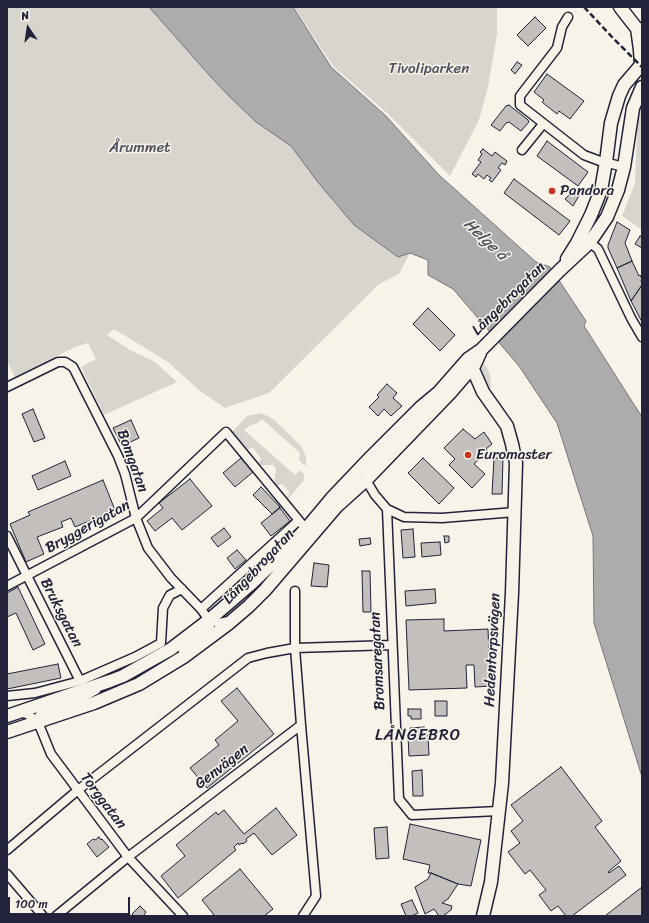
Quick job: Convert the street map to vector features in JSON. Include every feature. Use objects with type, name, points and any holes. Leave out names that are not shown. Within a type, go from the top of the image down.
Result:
[{"type":"main road","points":[[620,7],[639,32],[641,65]]},
{"type":"main road","name":"Långebrogatan","points":[[585,239],[600,190],[606,162],[611,123],[619,96],[624,85],[641,65]]},
{"type":"main road","name":"Långebrogatan","points":[[7,732],[113,696],[139,684],[185,656],[233,619],[264,590],[336,507],[366,480],[450,393],[454,382],[468,359],[483,347],[558,272],[585,239],[607,217],[613,204],[624,167],[633,108],[642,87]]},
{"type":"main road","name":"Långebrogatan","points":[[7,716],[110,681],[171,649],[209,620],[252,583],[302,525],[331,499],[421,407],[472,367],[483,347]]},
{"type":"main road","name":"Hedentorpsvägen","points":[[472,367],[483,392],[506,426],[516,463],[510,617],[499,811],[491,882],[483,916]]},
{"type":"main road","points":[[454,382],[472,386],[483,392]]},
{"type":"street","points":[[568,17],[562,27],[557,48],[520,96],[520,105],[542,124],[584,154],[624,167]]},
{"type":"street","points":[[522,150],[542,124]]},
{"type":"street","points":[[585,239],[598,249],[601,254],[631,318],[642,337]]},
{"type":"street","name":"Bomgatan","points":[[7,387],[58,362],[65,362],[73,367],[118,456],[125,474],[136,518],[148,548],[158,562],[201,609],[209,620]]},
{"type":"street","points":[[440,392],[369,468],[366,473],[366,480],[375,495],[387,509],[404,517],[442,518],[515,512]]},
{"type":"street","name":"Bryggerigatan","points":[[7,586],[136,518],[226,432]]},
{"type":"street","name":"Långebrogatan","points":[[226,432],[302,525]]},
{"type":"street","name":"Bromsaregatan","points":[[387,509],[399,800],[412,815],[499,811]]},
{"type":"street","points":[[201,609],[302,525]]},
{"type":"street","name":"Bruksgatan","points":[[7,536],[80,681]]},
{"type":"street","points":[[7,696],[35,693],[80,681],[135,657],[161,643],[163,608],[170,595],[182,589]]},
{"type":"street","points":[[295,591],[295,648],[316,896],[303,916]]},
{"type":"street","points":[[164,670],[184,650],[209,629],[209,620],[219,623],[233,619]]},
{"type":"street","points":[[7,850],[78,790],[248,658],[295,648],[392,645]]},
{"type":"street","points":[[19,712],[27,714],[38,722],[39,716],[42,712],[82,698],[110,681]]},
{"type":"street","name":"Torggatan","points":[[38,722],[51,754],[128,857],[183,916]]},
{"type":"street","name":"Genvägen","points":[[56,916],[128,857],[301,725]]},
{"type":"street","points":[[7,874],[43,916]]},
{"type":"green space","name":"Årummet","points":[[7,7],[197,7],[398,257],[410,253],[399,274],[379,284],[269,393],[225,408],[200,391],[168,362],[114,329],[107,335],[130,350],[155,362],[177,382],[104,415],[81,367],[96,359],[88,343],[73,348],[15,377],[7,361]]},
{"type":"green space","name":"Tivoliparken","points":[[294,7],[497,7],[497,34],[488,87],[479,120],[450,176],[388,114],[333,66]]},
{"type":"green space","points":[[642,102],[642,230],[622,216],[635,183],[637,131],[639,108]]},
{"type":"green space","points":[[484,364],[488,369],[490,376],[491,387],[489,389],[480,370]]},
{"type":"green space","points":[[261,413],[273,419],[291,436],[301,446],[306,457],[306,465],[304,465],[299,460],[300,453],[262,419],[244,430],[295,475],[300,470],[304,474],[304,480],[288,499],[286,497],[290,493],[282,484],[277,486],[274,482],[276,470],[274,465],[260,465],[258,463],[261,459],[253,447],[247,450],[232,432],[247,416]]},
{"type":"water","name":"Helge å","points":[[149,7],[293,7],[331,67],[386,116],[439,175],[536,262],[550,267],[586,321],[584,326],[642,417],[642,777],[594,623],[593,536],[557,423],[519,366],[453,289],[428,275],[428,260],[410,253],[398,257],[354,225],[317,181],[291,146],[256,122],[229,96]]},
{"type":"building","points":[[535,17],[546,28],[528,46],[517,35]]},
{"type":"building","points":[[517,62],[522,65],[515,74],[511,70]]},
{"type":"building","points":[[547,74],[584,101],[570,119],[559,111],[557,114],[542,102],[544,100],[534,92]]},
{"type":"building","points":[[509,105],[529,122],[521,131],[509,122],[506,123],[500,131],[491,125],[506,106]]},
{"type":"building","points":[[547,141],[588,172],[578,186],[537,156]]},
{"type":"building","points":[[483,149],[492,156],[495,152],[507,161],[505,165],[502,163],[498,168],[501,170],[492,182],[489,180],[491,178],[487,175],[484,179],[478,174],[476,177],[472,174],[481,162],[478,160],[482,154],[480,152]]},
{"type":"building","points":[[514,179],[570,221],[559,235],[504,193]]},
{"type":"building","points":[[575,191],[580,194],[573,206],[565,199],[569,195],[571,196]]},
{"type":"building","points":[[617,222],[630,230],[625,243],[632,261],[617,268],[608,245]]},
{"type":"building","points":[[640,236],[642,237],[642,248],[635,244]]},
{"type":"building","points":[[632,261],[642,279],[642,285],[631,301],[617,268]]},
{"type":"building","points":[[642,285],[642,322],[631,301]]},
{"type":"building","points":[[428,308],[455,335],[440,351],[413,324]]},
{"type":"building","points":[[387,384],[397,393],[393,398],[402,406],[391,416],[384,409],[378,416],[369,407],[379,397],[377,395]]},
{"type":"building","points":[[33,409],[45,438],[34,442],[22,414]]},
{"type":"building","points":[[131,420],[139,438],[122,446],[113,428]]},
{"type":"building","name":"Euromaster","points":[[463,429],[475,439],[484,432],[492,444],[486,449],[488,451],[474,464],[485,474],[472,488],[449,465],[455,459],[444,448]]},
{"type":"building","points":[[241,458],[253,472],[235,487],[223,473]]},
{"type":"building","points":[[423,458],[454,488],[439,504],[408,473]]},
{"type":"building","points":[[494,458],[503,458],[502,494],[492,494]]},
{"type":"building","points":[[65,461],[71,476],[38,490],[32,476]]},
{"type":"building","points":[[190,479],[212,506],[182,530],[172,518],[155,531],[147,521],[163,508],[159,503]]},
{"type":"building","points":[[103,480],[115,510],[75,527],[71,518],[61,522],[63,527],[37,537],[44,554],[26,562],[10,524],[30,515],[28,512]]},
{"type":"building","points":[[261,487],[280,507],[272,514],[253,495]]},
{"type":"building","points":[[280,508],[290,521],[271,536],[261,523]]},
{"type":"building","points":[[224,528],[231,537],[218,547],[211,538]]},
{"type":"building","points":[[413,529],[415,557],[403,558],[401,530]]},
{"type":"building","points":[[444,536],[449,536],[449,542],[445,543]]},
{"type":"building","points":[[370,538],[371,544],[360,546],[359,539]]},
{"type":"building","points":[[440,542],[441,555],[422,557],[421,543]]},
{"type":"building","points":[[237,550],[246,560],[235,569],[227,558]]},
{"type":"building","points":[[314,563],[329,565],[327,587],[311,586]]},
{"type":"building","points":[[362,571],[370,571],[371,612],[363,612]]},
{"type":"building","points":[[18,587],[45,644],[33,650],[16,613],[7,617],[7,593]]},
{"type":"building","points":[[435,589],[436,603],[406,606],[405,591]]},
{"type":"building","points":[[444,619],[444,631],[488,629],[490,686],[475,687],[474,665],[466,665],[467,688],[409,690],[406,620]]},
{"type":"building","points":[[58,664],[61,678],[7,689],[7,674]]},
{"type":"building","points":[[237,688],[274,734],[207,788],[190,768],[219,745],[215,740],[238,721],[221,701]]},
{"type":"building","points":[[435,701],[447,701],[447,716],[435,716]]},
{"type":"building","points":[[408,709],[421,709],[421,719],[411,719],[411,716],[408,716]]},
{"type":"building","points":[[424,727],[425,735],[428,735],[429,755],[409,756],[408,736],[411,736],[410,728]]},
{"type":"building","points":[[561,767],[602,821],[595,827],[621,861],[608,872],[609,873],[619,866],[626,875],[572,916],[566,916],[558,906],[551,911],[539,895],[546,890],[530,870],[525,874],[508,852],[520,843],[511,831],[523,821],[511,805]]},
{"type":"building","points":[[422,770],[423,796],[413,796],[412,771]]},
{"type":"building","points":[[276,808],[297,835],[272,855],[254,833],[246,839],[247,841],[243,844],[242,843],[239,845],[238,843],[234,847],[236,850],[178,898],[161,876],[185,856],[176,845],[216,812],[218,815],[224,810],[244,834]]},
{"type":"building","points":[[410,824],[481,840],[471,886],[458,884],[428,873],[430,865],[403,859]]},
{"type":"building","points":[[387,827],[389,858],[376,859],[374,828]]},
{"type":"building","points":[[99,837],[109,847],[97,857],[87,844],[93,839],[95,840]]},
{"type":"building","points":[[240,869],[273,909],[264,916],[215,916],[202,900]]},
{"type":"building","points":[[431,873],[458,884],[448,899],[442,903],[452,906],[451,910],[443,916],[439,916],[434,909],[425,914],[415,887],[428,879]]},
{"type":"building","points":[[642,887],[642,916],[605,916]]},
{"type":"building","points":[[412,900],[418,913],[412,916],[406,916],[401,904]]},
{"type":"building","points":[[140,906],[146,912],[144,915],[145,916],[134,916],[132,914]]},
{"type":"railway","points":[[584,7],[642,67]]},
{"type":"place","name":"Pandora","points":[[552,191]]},
{"type":"place","name":"Euromaster","points":[[468,455]]},
{"type":"district","name":"LÅNGEBRO","points":[[418,736]]}]
